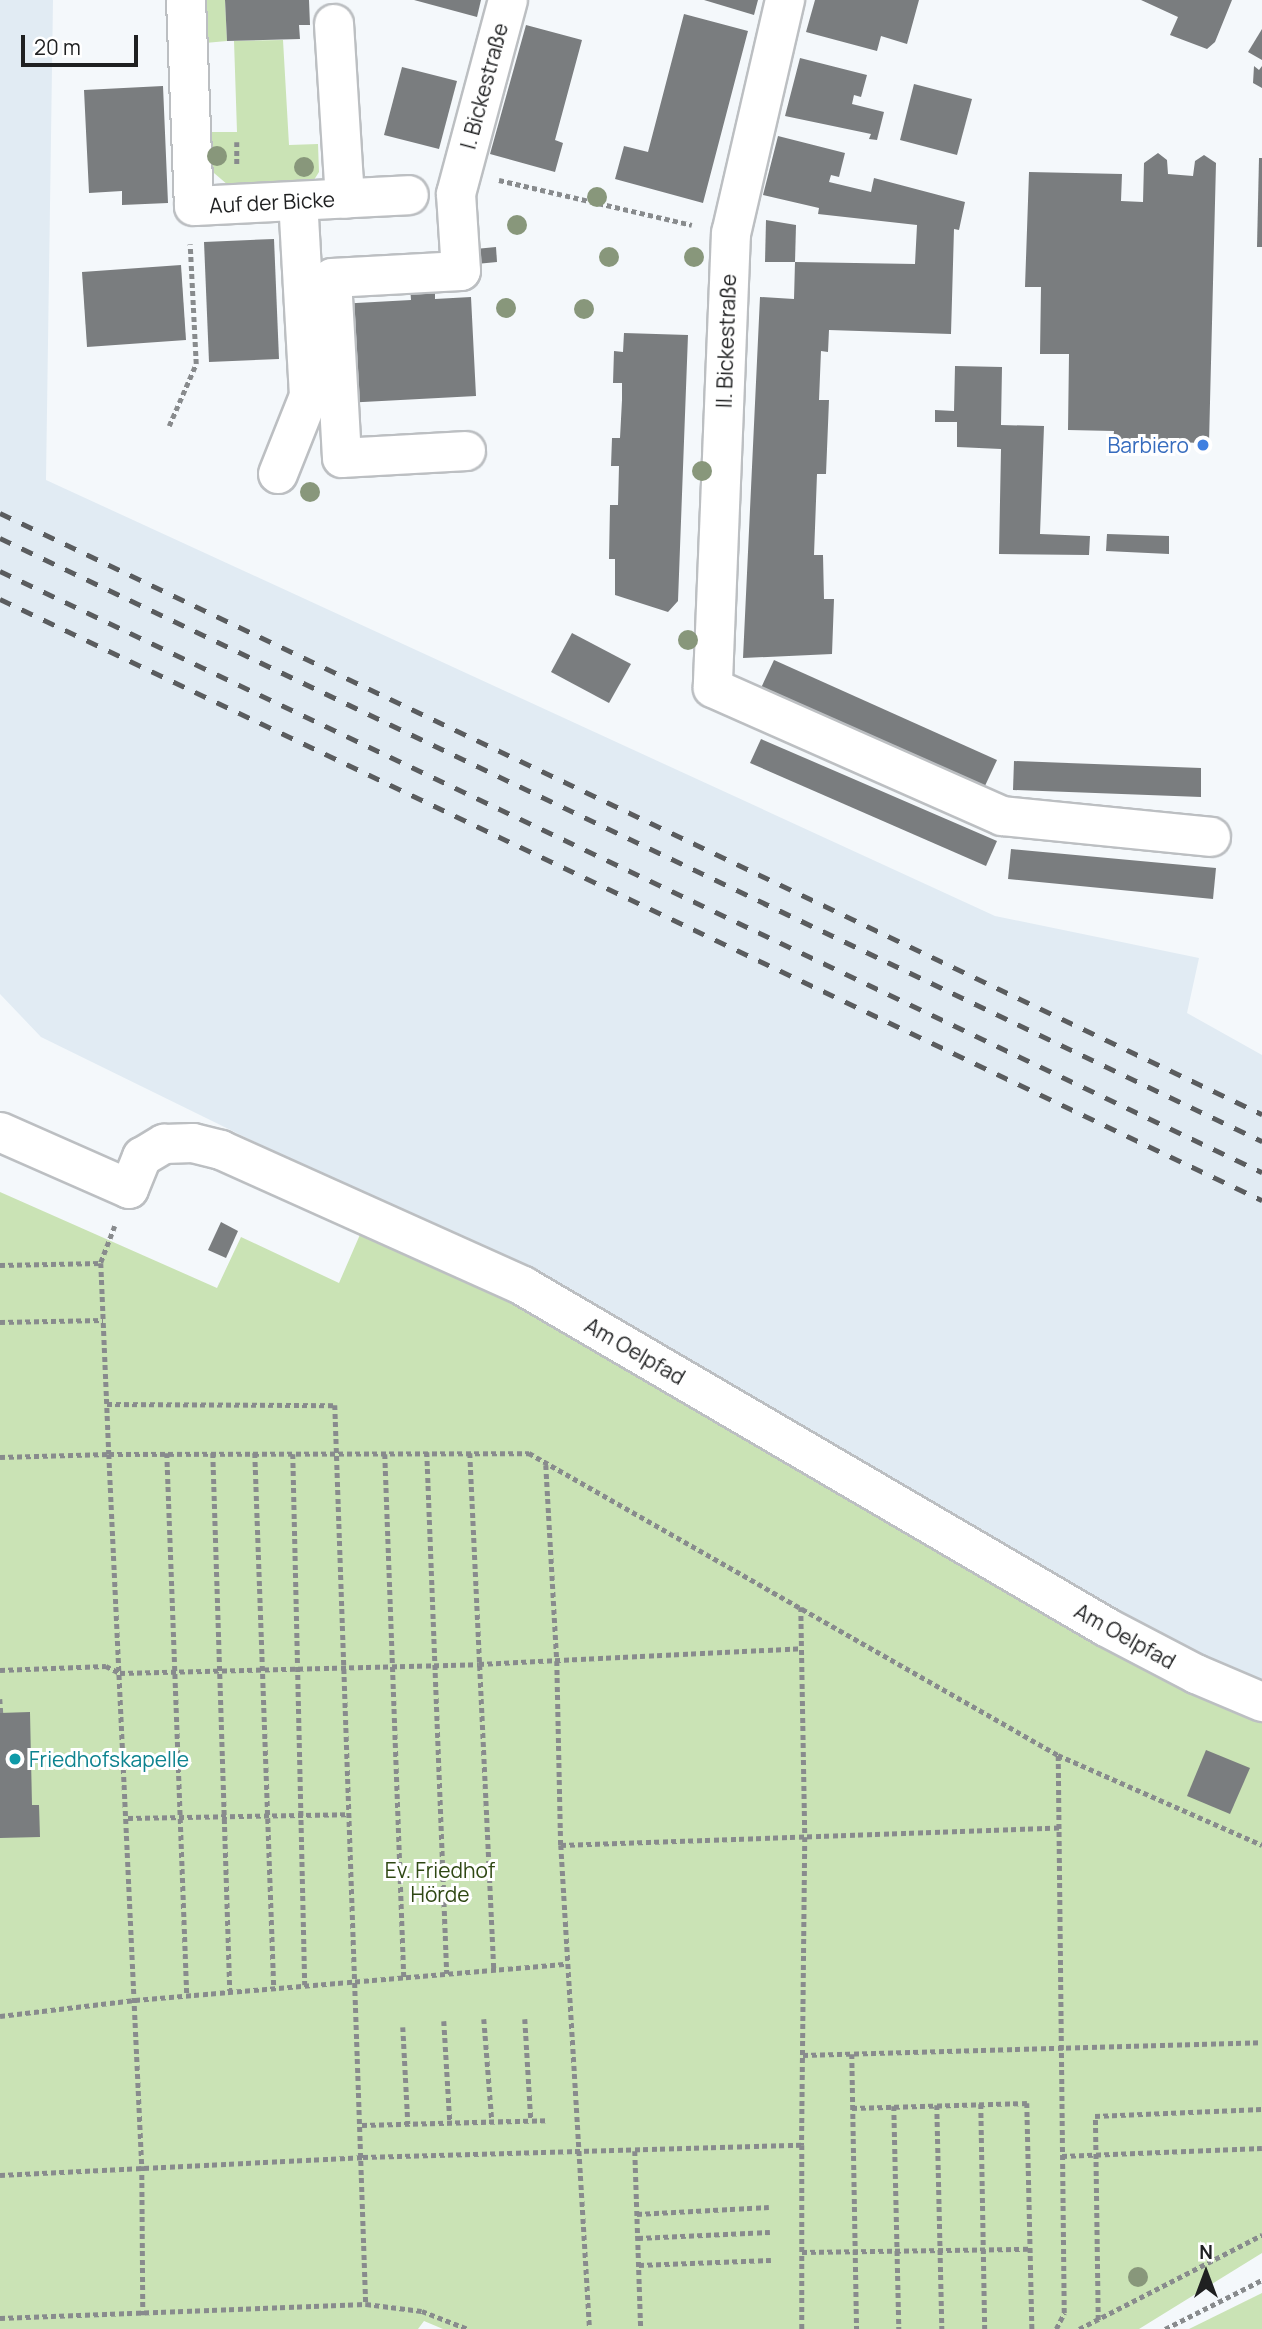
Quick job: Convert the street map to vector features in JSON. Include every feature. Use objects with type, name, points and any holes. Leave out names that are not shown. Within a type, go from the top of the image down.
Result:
[{"type":"street","name":"Auf der Bicke","points":[[186,0],[194,206],[409,195]]},
{"type":"street","name":"I. Bickestraße","points":[[466,451],[342,458],[332,278],[461,271],[456,194],[508,0]]},
{"type":"street","name":"II. Bickestraße","points":[[785,0],[731,233],[713,688],[1002,817],[1211,837]]},
{"type":"street","name":"Auf der Bicke","points":[[334,24],[345,199]]},
{"type":"street","points":[[278,474],[309,396],[298,201]]},
{"type":"street","name":"Am Oelpfad","points":[[0,1132],[129,1189],[142,1157],[164,1144],[193,1143],[221,1150],[523,1286],[1106,1627],[1196,1674],[1262,1702]]},
{"type":"path","points":[[461,172],[731,233]]},
{"type":"path","points":[[169,426],[196,364],[188,218],[194,206]]},
{"type":"path","points":[[110,1241],[101,1264],[142,2166],[143,2315]]},
{"type":"path","points":[[0,1265],[101,1264]]},
{"type":"path","points":[[0,1322],[103,1320]]},
{"type":"path","points":[[107,1404],[335,1405],[341,1667],[362,2125],[366,2304]]},
{"type":"path","points":[[427,1452],[432,1664],[447,1974]]},
{"type":"path","points":[[167,1453],[187,1995]]},
{"type":"path","points":[[0,1457],[167,1453],[529,1453],[1058,1755],[1262,1845]]},
{"type":"path","points":[[213,1453],[217,1671],[230,1991]]},
{"type":"path","points":[[255,1453],[274,1988]]},
{"type":"path","points":[[470,1453],[494,1970]]},
{"type":"path","points":[[293,1454],[295,1668],[305,1985]]},
{"type":"path","points":[[384,1454],[404,1978]]},
{"type":"path","points":[[545,1464],[557,1661],[567,1964],[582,2152],[590,2329]]},
{"type":"path","points":[[800,1606],[805,1838],[802,2329]]},
{"type":"path","points":[[0,1671],[106,1666],[120,1673],[479,1664],[802,1648]]},
{"type":"path","points":[[0,1699],[1,1713]]},
{"type":"path","points":[[1056,2329],[1064,2313],[1058,1755]]},
{"type":"path","points":[[128,1818],[348,1814]]},
{"type":"path","points":[[561,1845],[1060,1828]]},
{"type":"path","points":[[0,2016],[230,1991],[567,1964]]},
{"type":"path","points":[[484,2019],[492,2122]]},
{"type":"path","points":[[525,2019],[531,2120]]},
{"type":"path","points":[[444,2021],[450,2123]]},
{"type":"path","points":[[403,2027],[408,2124]]},
{"type":"path","points":[[803,2055],[1262,2042]]},
{"type":"path","points":[[852,2054],[857,2329]]},
{"type":"path","points":[[852,2108],[1027,2102],[1031,2329]]},
{"type":"path","points":[[981,2104],[985,2329]]},
{"type":"path","points":[[937,2105],[942,2329]]},
{"type":"path","points":[[894,2106],[899,2329]]},
{"type":"path","points":[[1098,2320],[1095,2116],[1262,2109]]},
{"type":"path","points":[[362,2125],[548,2120]]},
{"type":"path","points":[[0,2175],[363,2157],[802,2145]]},
{"type":"path","points":[[1062,2155],[1262,2148]]},
{"type":"path","points":[[635,2151],[641,2329]]},
{"type":"path","points":[[638,2214],[769,2207]]},
{"type":"path","points":[[638,2238],[770,2232]]},
{"type":"path","points":[[1079,2329],[1262,2235]]},
{"type":"path","points":[[802,2252],[1029,2249]]},
{"type":"path","points":[[639,2266],[771,2260]]},
{"type":"path","points":[[1165,2329],[1262,2280]]},
{"type":"path","points":[[0,2318],[143,2315],[366,2304],[422,2311],[468,2329]]},
{"type":"shaded area","points":[[0,0],[53,0],[46,480],[995,916],[1199,958],[1187,1013],[1262,1055],[1262,1689],[1035,1568],[475,1250],[41,1037],[0,994]]},
{"type":"green space","points":[[200,0],[225,0],[227,41],[205,43]]},
{"type":"green space","points":[[283,40],[289,145],[318,144],[319,172],[312,183],[228,185],[207,167],[202,132],[237,132],[234,41]]},
{"type":"green space","name":"Ev. Friedhof Hörde","points":[[0,1192],[217,1288],[241,1237],[339,1283],[362,1230],[601,1345],[1262,1717],[1262,2253],[1139,2329],[443,2329],[424,2321],[418,2329],[0,2329]]},
{"type":"green space","points":[[1262,2293],[1262,2329],[1189,2329]]},
{"type":"building","points":[[225,0],[309,0],[310,25],[299,25],[300,39],[227,41]]},
{"type":"building","points":[[414,0],[481,0],[477,17]]},
{"type":"building","points":[[704,0],[758,0],[754,15]]},
{"type":"building","points":[[815,0],[919,0],[907,44],[881,36],[877,51],[806,32]]},
{"type":"building","points":[[1141,0],[1232,0],[1215,42],[1207,49],[1170,35],[1178,17]]},
{"type":"building","points":[[684,14],[748,31],[703,203],[615,179],[624,146],[648,152]]},
{"type":"building","points":[[526,25],[582,40],[555,140],[563,143],[555,172],[490,154]]},
{"type":"building","points":[[1262,29],[1262,60],[1248,52]]},
{"type":"building","points":[[800,58],[867,75],[861,97],[854,95],[852,104],[884,112],[877,140],[869,139],[871,134],[785,116]]},
{"type":"building","points":[[1254,66],[1259,70],[1262,66],[1262,88],[1253,83]]},
{"type":"building","points":[[402,67],[457,81],[439,149],[384,135]]},
{"type":"building","points":[[914,84],[972,99],[957,155],[900,140]]},
{"type":"building","points":[[163,86],[168,203],[122,205],[122,191],[89,193],[84,90]]},
{"type":"building","points":[[778,136],[845,153],[839,177],[831,175],[829,182],[871,192],[874,178],[965,202],[959,230],[954,229],[951,334],[829,330],[828,352],[821,351],[819,400],[829,400],[826,474],[817,474],[814,555],[823,555],[824,599],[834,599],[832,654],[743,658],[760,297],[794,299],[795,262],[915,264],[917,225],[818,214],[819,208],[763,195]]},
{"type":"building","points":[[1158,153],[1167,160],[1168,174],[1193,176],[1195,161],[1204,155],[1216,163],[1209,443],[1113,441],[1114,431],[1068,430],[1069,354],[1040,354],[1041,287],[1025,287],[1029,172],[1122,174],[1121,201],[1143,202],[1144,163]]},
{"type":"building","points":[[1259,158],[1262,158],[1262,247],[1257,247]]},
{"type":"building","points":[[766,220],[796,225],[795,262],[765,262]]},
{"type":"building","points":[[274,239],[279,359],[209,362],[204,242]]},
{"type":"building","points":[[496,247],[497,262],[466,265],[465,250]]},
{"type":"building","points":[[181,265],[186,340],[87,347],[82,272]]},
{"type":"building","points":[[435,285],[435,299],[471,297],[476,396],[344,403],[338,304],[411,300],[410,286]]},
{"type":"building","points":[[624,333],[688,335],[678,601],[668,612],[615,595],[615,559],[609,559],[610,505],[618,505],[619,466],[611,466],[612,438],[620,438],[622,400],[622,383],[613,383],[614,351],[623,352]]},
{"type":"building","points":[[955,366],[1002,367],[1001,425],[1044,426],[1040,534],[1090,536],[1089,555],[999,554],[1001,449],[957,447],[957,422],[935,422],[935,410],[954,411]]},
{"type":"building","points":[[1107,534],[1169,536],[1169,554],[1106,551]]},
{"type":"building","points":[[572,633],[631,664],[609,703],[551,672]]},
{"type":"building","points":[[774,660],[997,760],[984,788],[761,688]]},
{"type":"building","points":[[761,739],[997,841],[986,866],[750,763]]},
{"type":"building","points":[[1014,761],[1201,768],[1201,797],[1013,790]]},
{"type":"building","points":[[1011,849],[1216,868],[1213,899],[1008,879]]},
{"type":"building","points":[[221,1222],[238,1231],[226,1258],[208,1250]]},
{"type":"building","name":"Friedhofskapelle","points":[[30,1712],[32,1805],[39,1805],[40,1837],[0,1838],[0,1713]]},
{"type":"building","points":[[1206,1750],[1250,1768],[1230,1814],[1187,1796]]},
{"type":"railway","points":[[0,513],[1262,1114]]},
{"type":"railway","points":[[0,538],[1262,1141]]},
{"type":"railway","points":[[0,571],[1262,1172]]},
{"type":"railway","points":[[0,599],[1262,1200]]},
{"type":"place","name":"Barbiero","points":[[1203,445]]},
{"type":"place","name":"Friedhofskapelle","points":[[15,1759]]}]
